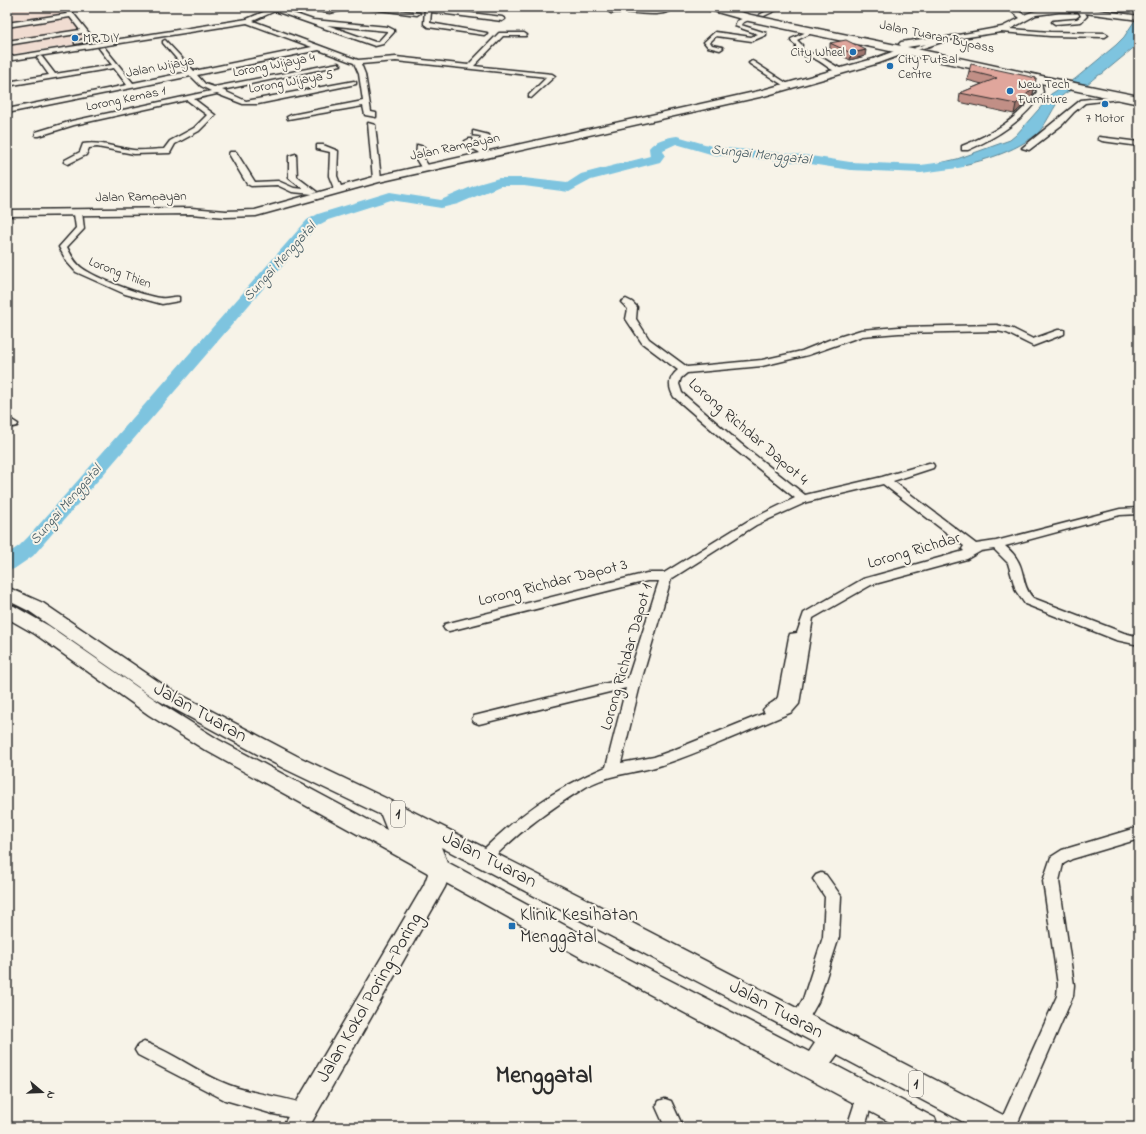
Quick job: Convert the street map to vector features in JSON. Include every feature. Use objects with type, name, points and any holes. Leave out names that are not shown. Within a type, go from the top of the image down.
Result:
[{"type":"highway","name":"Jalan Tuaran Bypass","points":[[710,7],[749,18],[873,44],[917,48],[1049,80]]},
{"type":"highway","points":[[733,7],[772,19],[900,47],[936,40],[934,48],[943,54]]},
{"type":"highway","points":[[873,44],[889,52],[882,59]]},
{"type":"highway","name":"Jalan Tuaran Bypass","points":[[900,47],[928,55],[1139,100]]},
{"type":"highway","points":[[882,59],[902,56],[928,55]]},
{"type":"highway","name":"Jalan Tuaran Bypass","points":[[1086,88],[1139,95]]},
{"type":"main road","name":"Jalan Tuaran","points":[[7,593],[36,607],[161,692],[290,762],[390,810],[484,858],[999,1127]]},
{"type":"main road","name":"Jalan Tuaran","points":[[7,610],[42,630],[156,710],[212,745],[600,956],[813,1066],[865,1096],[925,1127]]},
{"type":"main road","points":[[390,810],[396,826],[432,850],[437,868]]},
{"type":"main road","points":[[813,1066],[833,1040]]},
{"type":"street","points":[[7,59],[90,40],[91,38],[65,7]]},
{"type":"street","points":[[295,7],[320,9],[354,7]]},
{"type":"street","points":[[360,7],[417,13]]},
{"type":"street","points":[[611,11],[622,9],[661,12],[674,7]]},
{"type":"street","points":[[762,15],[780,7]]},
{"type":"street","points":[[1010,8],[1019,7]]},
{"type":"street","points":[[7,53],[57,48],[248,21],[277,8],[314,22],[375,44],[381,43],[392,31],[388,29],[314,22]]},
{"type":"street","points":[[1010,8],[1023,17]]},
{"type":"street","points":[[484,33],[430,26],[427,24],[428,9],[502,19]]},
{"type":"street","points":[[1001,30],[1012,25],[1023,17],[1046,11],[1082,12],[1139,18]]},
{"type":"street","points":[[1056,22],[1079,21],[1084,16],[1082,12]]},
{"type":"street","points":[[7,25],[71,15]]},
{"type":"street","points":[[720,48],[710,46],[707,42],[715,34],[752,39],[764,34],[738,26],[739,22],[749,18]]},
{"type":"street","points":[[248,21],[357,62],[396,59],[552,76],[531,96]]},
{"type":"street","points":[[917,48],[936,40],[967,34],[1001,30],[1050,34],[1105,35]]},
{"type":"street","points":[[7,43],[85,31]]},
{"type":"street","points":[[813,31],[793,40],[799,45],[798,50],[806,56],[814,56],[829,66],[842,71]]},
{"type":"street","points":[[470,66],[501,34],[524,35]]},
{"type":"street","name":"Lorong Wijaya 5","points":[[165,42],[203,85],[237,100],[250,103],[354,83]]},
{"type":"street","name":"Jalan Rampayan","points":[[7,213],[192,211],[244,215],[280,207],[317,193],[484,152],[726,102],[882,59],[900,47]]},
{"type":"street","points":[[102,48],[131,85]]},
{"type":"street","name":"Jalan Wijaya","points":[[7,111],[319,48]]},
{"type":"street","points":[[40,58],[53,76]]},
{"type":"street","points":[[256,61],[276,77]]},
{"type":"street","points":[[357,62],[362,74],[368,113],[373,115]]},
{"type":"street","points":[[752,63],[788,86]]},
{"type":"street","name":"Lorong Wijaya 4","points":[[216,90],[338,65]]},
{"type":"street","points":[[7,84],[116,66]]},
{"type":"street","points":[[965,148],[990,137],[1024,114],[1040,92],[1037,82],[1029,76]]},
{"type":"street","name":"Lorong Kemas 1","points":[[39,134],[72,123],[188,98],[216,90]]},
{"type":"street","points":[[1026,148],[1060,122],[1071,110],[1083,102],[1126,97]]},
{"type":"street","points":[[68,162],[83,153],[86,146],[93,144],[134,152],[167,150],[172,142],[201,126],[204,120],[211,115],[188,98]]},
{"type":"street","points":[[291,118],[366,103]]},
{"type":"street","points":[[371,125],[377,178]]},
{"type":"street","points":[[469,140],[469,145],[484,152],[486,135],[476,133]]},
{"type":"street","points":[[1102,139],[1139,144]]},
{"type":"street","points":[[320,147],[334,151],[333,178],[335,186],[338,189]]},
{"type":"street","points":[[420,147],[420,159],[425,167]]},
{"type":"street","points":[[233,154],[240,169],[248,177],[250,182],[254,184],[278,183],[292,190],[317,193]]},
{"type":"street","points":[[293,156],[293,178],[317,193]]},
{"type":"street","name":"Lorong Thien","points":[[78,212],[77,217],[81,226],[80,229],[63,247],[76,268],[134,294],[162,301],[176,299]]},
{"type":"street","points":[[626,302],[632,305],[633,310],[631,319],[645,341],[685,370]]},
{"type":"street","name":"Lorong Richdar Dapot 4","points":[[803,499],[737,446],[678,395],[674,387],[674,380],[685,370],[762,363],[805,353],[832,342],[861,333],[899,330],[997,328],[1010,331],[1033,343],[1060,332]]},
{"type":"street","name":"Lorong Richdar Dapot 1","points":[[612,770],[634,681],[666,577],[752,523],[803,499],[885,480],[929,466]]},
{"type":"street","points":[[885,480],[976,550]]},
{"type":"street","name":"Lorong Richdar","points":[[484,858],[505,837],[548,802],[579,784],[612,770],[655,762],[676,755],[787,709],[792,704],[805,624],[808,616],[867,582],[963,556],[976,550],[1120,512],[1138,511]]},
{"type":"street","points":[[996,545],[1010,557],[1015,564],[1021,593],[1029,601],[1121,636],[1139,641]]},
{"type":"street","name":"Lorong Richdar Dapot 3","points":[[449,627],[648,577],[666,577]]},
{"type":"street","points":[[479,719],[634,681]]},
{"type":"street","points":[[1007,1127],[1065,996],[1066,985],[1051,881],[1056,861],[1067,854],[1139,833]]},
{"type":"street","name":"Jalan Kokol Poring-Poring","points":[[299,1119],[434,887],[439,874],[437,868]]},
{"type":"street","points":[[798,1022],[810,1002],[825,960],[831,937],[833,896],[821,879]]},
{"type":"street","points":[[144,1050],[224,1092],[273,1106],[299,1119]]},
{"type":"street","points":[[856,1127],[865,1096]]},
{"type":"street","points":[[665,1107],[674,1127]]},
{"type":"shaded area","points":[[7,7],[69,7],[97,41],[7,55]]},
{"type":"water","points":[[1139,14],[1139,40],[1137,45],[1102,74],[1087,84],[1071,90],[1062,96],[1040,131],[1026,142],[1001,154],[973,163],[932,170],[927,166],[957,159],[1010,140],[1051,94],[1075,79],[1116,45],[1124,37]]},
{"type":"building","points":[[846,40],[866,50],[851,53],[830,43]]},
{"type":"building","points":[[971,64],[1036,78],[1035,85],[1016,104],[960,93],[997,78],[969,71]]},
{"type":"waterway","name":"Sungai Menggatal","points":[[7,564],[26,551],[312,223],[323,217],[390,196],[441,204],[453,201],[483,187],[499,182],[524,182],[569,188],[586,177],[655,159],[658,155],[656,148],[669,141],[677,140],[714,151],[804,159],[850,166],[921,169],[958,164]]},
{"type":"place","name":"MR.DIY","points":[[75,38]]},
{"type":"place","name":"City Wheel","points":[[853,52]]},
{"type":"place","name":"City Futsal Centre","points":[[890,66]]},
{"type":"place","name":"New Tech Furniture","points":[[1010,91]]},
{"type":"place","name":"7 Motor","points":[[1105,104]]},
{"type":"place","name":"Klinik Kesihatan Menggatal","points":[[512,926]]},
{"type":"district","name":"Menggatal","points":[[544,1076]]}]
